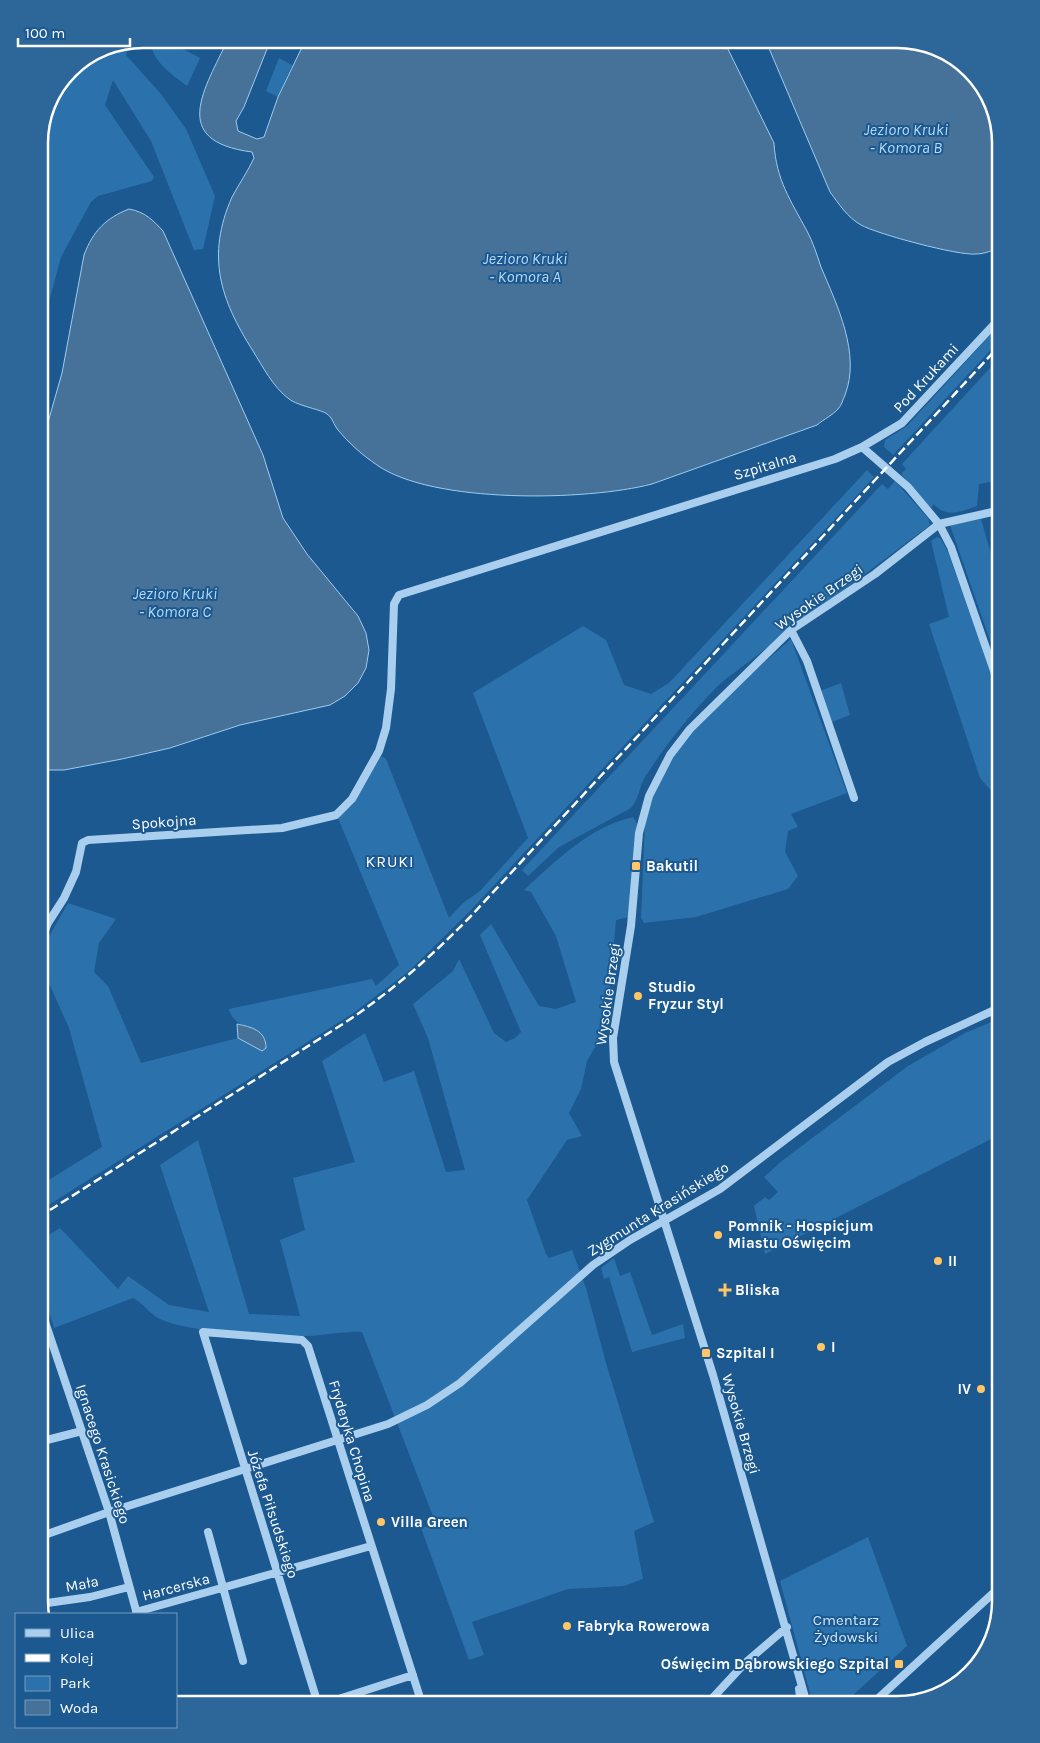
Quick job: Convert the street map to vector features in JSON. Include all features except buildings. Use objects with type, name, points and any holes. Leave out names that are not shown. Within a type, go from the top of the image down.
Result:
[{"type":"street","name":"Pod Krukami","points":[[862,447],[902,424],[992,327]]},
{"type":"street","points":[[862,447],[908,487],[939,524],[951,547],[992,665]]},
{"type":"street","name":"Szpitalna","points":[[282,828],[336,815],[352,800],[378,751],[386,728],[391,689],[394,604],[399,595],[835,459],[862,447]]},
{"type":"street","name":"Wysokie Brzegi","points":[[805,1696],[713,1375],[619,1078],[613,1049],[631,926],[643,814],[660,771],[680,741],[791,630],[875,574],[939,524],[992,512]]},
{"type":"street","points":[[791,630],[807,661],[854,798]]},
{"type":"street","name":"Spokojna","points":[[48,923],[64,898],[74,877],[82,843],[88,840],[282,828]]},
{"type":"street","name":"Zygmunta Krasińskiego","points":[[48,1534],[109,1512],[337,1441],[400,1418],[455,1387],[593,1265],[630,1240],[720,1189],[888,1062],[924,1042],[992,1011]]},
{"type":"street","name":"Ignacego Krasickiego","points":[[48,1331],[109,1512],[136,1613]]},
{"type":"street","name":"Fryderyka Chopina","points":[[203,1332],[306,1342],[419,1695]]},
{"type":"street","name":"Józefa Piłsudskiego","points":[[203,1332],[244,1470],[315,1695]]},
{"type":"street","points":[[48,1440],[82,1432]]},
{"type":"street","name":"Harcerska","points":[[208,1532],[243,1661]]},
{"type":"street","name":"Harcerska","points":[[136,1613],[371,1546]]},
{"type":"street","name":"Mała","points":[[48,1603],[90,1598],[129,1587]]},
{"type":"street","points":[[881,1696],[992,1594]]},
{"type":"street","points":[[715,1696],[745,1663],[786,1627]]},
{"type":"street","name":"Wysokie Brzegi","points":[[796,1668],[800,1696]]},
{"type":"street","points":[[350,1695],[413,1675]]},
{"type":"green space","points":[[152,48],[181,48],[200,58],[187,86],[169,72],[154,54]]},
{"type":"green space","points":[[129,49],[126,55],[161,94],[186,129],[215,196],[203,249],[194,250],[151,141],[113,80],[105,105],[154,177],[152,181],[98,196],[91,202],[61,257],[48,305],[49,124],[63,89],[75,75],[89,63],[100,57]]},
{"type":"green space","points":[[279,58],[292,65],[278,97],[266,91]]},
{"type":"green space","points":[[992,333],[992,349],[893,455],[884,447],[885,440],[907,426]]},
{"type":"green space","points":[[992,366],[992,482],[979,484],[977,506],[949,513],[939,509],[934,504],[931,508],[901,474],[906,469],[902,464]]},
{"type":"green space","points":[[867,470],[874,477],[468,913],[409,971],[352,1014],[48,1205],[48,1180],[102,1147],[69,1028],[48,981],[48,938],[68,903],[116,919],[99,943],[94,972],[108,986],[141,1063],[238,1038],[262,1051],[266,1047],[265,1039],[261,1034],[237,1022],[232,1017],[229,1009],[372,979],[376,986],[399,965],[338,818],[354,803],[381,756],[386,759],[449,918],[463,903],[480,891],[528,838],[473,693],[583,626],[606,640],[624,685],[651,694],[669,683]]},
{"type":"green space","points":[[895,481],[928,518],[930,525],[722,682],[691,715],[662,752],[645,777],[636,801],[631,808],[559,847],[528,876],[522,870],[882,484],[888,489]]},
{"type":"green space","points":[[981,519],[992,558],[992,646],[950,525]]},
{"type":"green space","points":[[937,537],[941,539],[948,552],[992,677],[992,792],[980,778],[929,624],[949,617],[931,541]]},
{"type":"green space","points":[[791,639],[847,793],[791,814],[798,827],[788,831],[785,852],[798,876],[788,889],[696,917],[644,923],[641,918],[646,798],[653,779],[682,735]]},
{"type":"green space","points":[[841,683],[850,715],[832,722],[820,691]]},
{"type":"green space","points":[[633,817],[637,824],[629,917],[616,920],[608,1009],[601,1037],[587,1061],[581,1089],[569,1113],[582,1136],[567,1140],[527,1200],[549,1258],[572,1250],[586,1288],[606,1363],[654,1522],[634,1531],[643,1579],[624,1586],[568,1589],[472,1622],[484,1655],[469,1660],[421,1528],[436,1524],[362,1332],[305,1336],[210,1331],[174,1324],[160,1319],[133,1298],[54,1328],[48,1308],[48,1235],[60,1228],[118,1289],[128,1276],[169,1305],[209,1312],[160,1165],[198,1140],[249,1314],[300,1316],[280,1240],[305,1230],[293,1178],[355,1162],[322,1061],[365,1033],[384,1082],[414,1071],[446,1172],[465,1170],[428,1038],[413,1004],[453,971],[459,959],[494,1033],[506,1042],[515,1038],[521,1032],[480,935],[491,924],[539,1006],[556,1009],[576,1002],[556,936],[531,892],[524,890],[574,846],[617,822]]},
{"type":"green space","points":[[992,1022],[992,1139],[765,1254],[754,1206],[765,1197],[769,1200],[778,1192],[764,1177],[783,1160],[908,1066],[965,1033]]},
{"type":"green space","points":[[614,1258],[620,1276],[630,1272],[652,1335],[683,1324],[685,1338],[632,1352],[609,1277],[604,1279],[601,1268]]},
{"type":"green space","name":"Cmentarz Żydowski","points":[[868,1537],[907,1646],[852,1696],[811,1696],[780,1581]]},
{"type":"water","name":"Jezioro Kruki - Komora A","points":[[224,48],[267,49],[244,107],[236,121],[238,131],[257,139],[264,137],[278,97],[302,48],[727,48],[774,143],[781,179],[811,240],[840,313],[849,347],[850,363],[849,379],[840,406],[834,413],[817,425],[652,484],[624,490],[551,496],[471,493],[434,487],[402,478],[377,465],[347,440],[329,415],[289,399],[278,389],[232,313],[220,277],[220,239],[224,218],[232,197],[254,158],[252,152],[226,146],[210,137],[201,125],[200,110],[203,94]]},
{"type":"water","name":"Jezioro Kruki - Komora B","points":[[769,48],[916,49],[951,63],[977,89],[983,100],[992,130],[992,250],[979,254],[953,252],[883,234],[861,225],[852,218],[830,192]]},
{"type":"water","name":"Jezioro Kruki - Komora C","points":[[129,209],[140,212],[156,223],[163,231],[263,455],[283,518],[307,554],[358,616],[366,633],[369,650],[366,668],[358,683],[345,696],[330,705],[240,725],[170,748],[64,770],[48,770],[48,422],[62,373],[84,255],[101,226]]},
{"type":"water","points":[[237,1024],[252,1028],[261,1033],[266,1048],[262,1051],[238,1038]]},
{"type":"railway","points":[[48,1211],[346,1022],[379,998],[426,959],[471,916],[992,354]]},
{"type":"place","name":"Bakutil","points":[[636,866]]},
{"type":"place","name":"Studio Fryzur Styl","points":[[638,996]]},
{"type":"place","name":"Pomnik - Hospicjum Miastu Oświęcim","points":[[718,1235]]},
{"type":"place","name":"II","points":[[938,1261]]},
{"type":"place","name":"Bliska","points":[[725,1290]]},
{"type":"place","name":"I","points":[[821,1347]]},
{"type":"place","name":"Szpital I","points":[[706,1353]]},
{"type":"place","name":"IV","points":[[981,1389]]},
{"type":"place","name":"Villa Green","points":[[381,1522]]},
{"type":"place","name":"Fabryka Rowerowa","points":[[567,1626]]},
{"type":"place","name":"Oświęcim Dąbrowskiego Szpital","points":[[899,1664]]},
{"type":"district","name":"KRUKI","points":[[390,861]]}]
